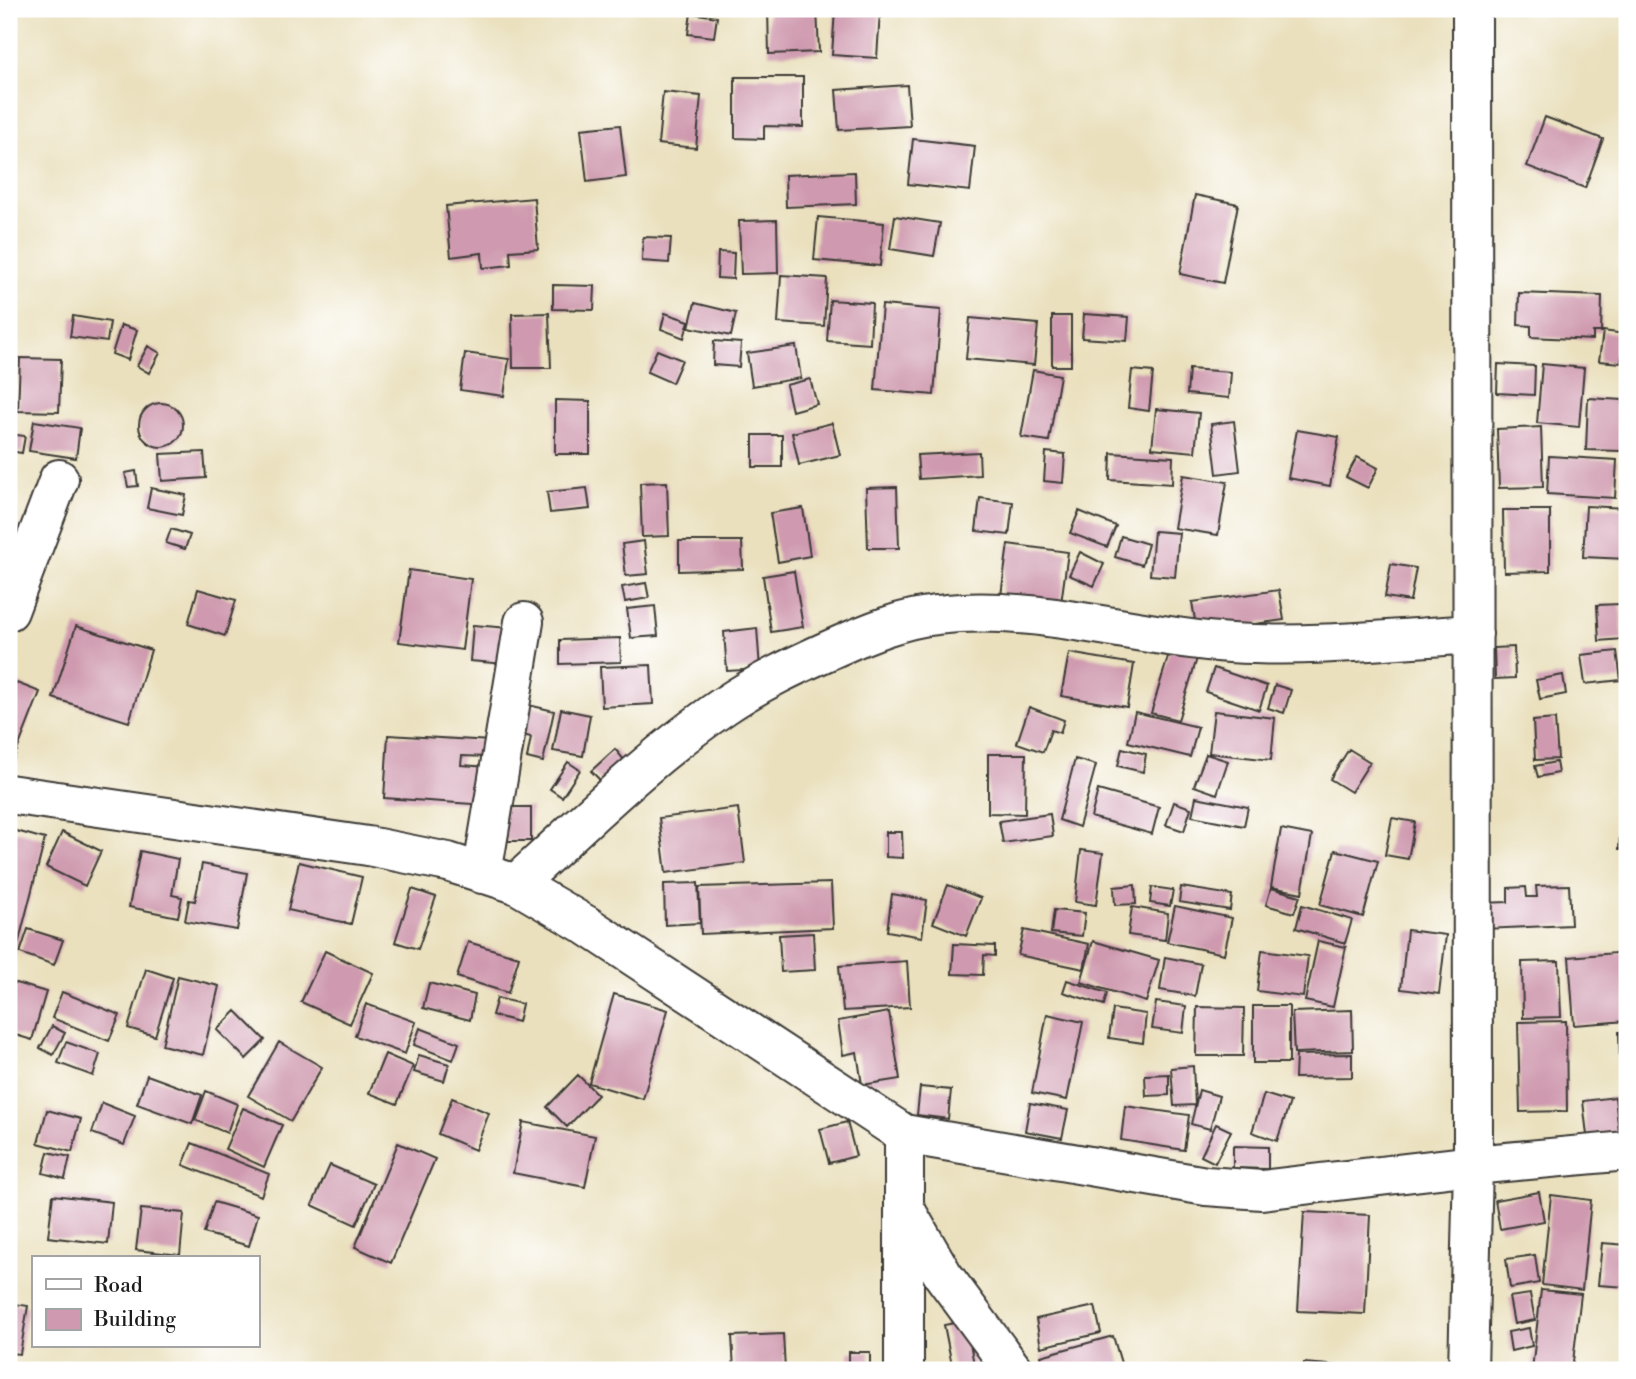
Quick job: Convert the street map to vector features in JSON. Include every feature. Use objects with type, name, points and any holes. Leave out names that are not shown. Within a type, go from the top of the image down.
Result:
[{"type":"street","points":[[1468,1370],[1473,1165],[1472,9]]},
{"type":"street","points":[[9,611],[59,479]]},
{"type":"street","points":[[499,879],[724,706],[791,667],[863,635],[935,615],[1003,614],[1075,620],[1229,643],[1312,644],[1473,634]]},
{"type":"street","points":[[499,879],[524,622]]},
{"type":"street","points":[[9,794],[368,846],[448,862],[499,879],[586,925],[904,1134],[1206,1186],[1262,1191],[1473,1165],[1627,1151]]},
{"type":"street","points":[[904,1134],[904,1370]]},
{"type":"street","points":[[904,1207],[943,1276],[1013,1370]]},
{"type":"building","points":[[768,9],[817,9],[819,52],[769,54]]},
{"type":"building","points":[[835,9],[880,12],[877,58],[832,55]]},
{"type":"building","points":[[691,13],[717,17],[714,37],[688,34]]},
{"type":"building","points":[[735,77],[803,77],[803,127],[764,126],[764,139],[735,138]]},
{"type":"building","points":[[907,85],[910,126],[839,130],[836,90]]},
{"type":"building","points":[[663,92],[701,96],[696,148],[658,144]]},
{"type":"building","points":[[1545,117],[1603,139],[1585,188],[1527,166]]},
{"type":"building","points":[[620,125],[626,177],[587,182],[581,129]]},
{"type":"building","points":[[913,139],[975,146],[970,191],[908,184]]},
{"type":"building","points":[[855,172],[856,204],[786,207],[785,175]]},
{"type":"building","points":[[1195,195],[1238,204],[1223,283],[1180,274]]},
{"type":"building","points":[[534,198],[538,249],[510,251],[511,265],[483,268],[482,253],[451,257],[446,206]]},
{"type":"building","points":[[895,216],[940,223],[934,256],[890,249]]},
{"type":"building","points":[[818,217],[884,223],[880,266],[814,260]]},
{"type":"building","points":[[777,220],[778,273],[741,274],[739,221]]},
{"type":"building","points":[[643,237],[671,238],[669,263],[642,261]]},
{"type":"building","points":[[718,252],[734,253],[733,279],[717,278]]},
{"type":"building","points":[[781,275],[827,278],[824,326],[778,323]]},
{"type":"building","points":[[553,285],[595,286],[594,310],[553,309]]},
{"type":"building","points":[[1519,293],[1602,296],[1601,332],[1593,332],[1593,340],[1531,337],[1531,326],[1518,325]]},
{"type":"building","points":[[830,300],[872,303],[870,344],[827,341]]},
{"type":"building","points":[[695,303],[736,313],[731,336],[689,327]]},
{"type":"building","points":[[882,305],[941,310],[934,395],[875,390]]},
{"type":"building","points":[[549,313],[551,368],[513,368],[512,314]]},
{"type":"building","points":[[665,313],[689,321],[684,338],[661,329]]},
{"type":"building","points":[[1084,314],[1129,317],[1127,341],[1082,338]]},
{"type":"building","points":[[73,316],[110,322],[107,342],[70,337]]},
{"type":"building","points":[[1052,316],[1071,316],[1071,366],[1052,366]]},
{"type":"building","points":[[970,318],[1038,324],[1034,365],[966,359]]},
{"type":"building","points":[[121,325],[137,330],[128,360],[112,354]]},
{"type":"building","points":[[1603,331],[1625,334],[1621,363],[1599,361]]},
{"type":"building","points":[[714,341],[741,343],[739,367],[713,365]]},
{"type":"building","points":[[148,346],[160,353],[149,373],[137,366]]},
{"type":"building","points":[[796,346],[801,378],[752,386],[747,353]]},
{"type":"building","points":[[657,350],[682,360],[672,383],[647,372]]},
{"type":"building","points":[[465,353],[509,359],[504,396],[460,390]]},
{"type":"building","points":[[20,358],[61,359],[59,412],[18,411]]},
{"type":"building","points":[[1498,364],[1535,366],[1534,395],[1497,393]]},
{"type":"building","points":[[1542,364],[1584,368],[1579,427],[1537,423]]},
{"type":"building","points":[[1189,369],[1231,372],[1229,398],[1187,394]]},
{"type":"building","points":[[1033,370],[1060,375],[1049,441],[1021,437]]},
{"type":"building","points":[[1132,370],[1153,372],[1149,411],[1128,408]]},
{"type":"building","points":[[810,379],[817,404],[792,411],[786,385]]},
{"type":"building","points":[[1588,398],[1623,400],[1622,451],[1586,450]]},
{"type":"building","points":[[555,400],[590,401],[590,454],[555,454]]},
{"type":"building","points":[[161,403],[170,404],[177,409],[182,416],[182,434],[177,441],[170,446],[161,447],[152,446],[145,441],[140,434],[139,425],[140,416],[145,409],[152,404]]},
{"type":"building","points":[[1156,409],[1199,413],[1195,452],[1152,448]]},
{"type":"building","points":[[34,421],[80,428],[76,458],[29,451]]},
{"type":"building","points":[[1234,421],[1240,471],[1217,474],[1211,424]]},
{"type":"building","points":[[832,423],[840,455],[799,465],[792,433]]},
{"type":"building","points":[[1541,427],[1543,487],[1499,488],[1497,429]]},
{"type":"building","points":[[1297,430],[1339,437],[1330,486],[1288,478]]},
{"type":"building","points":[[9,434],[25,436],[22,453],[9,451]]},
{"type":"building","points":[[753,435],[782,435],[782,467],[753,467]]},
{"type":"building","points":[[204,452],[206,478],[162,481],[160,454]]},
{"type":"building","points":[[979,452],[980,475],[919,479],[917,455]]},
{"type":"building","points":[[1046,452],[1065,454],[1063,483],[1044,481]]},
{"type":"building","points":[[1111,453],[1173,457],[1172,484],[1110,480]]},
{"type":"building","points":[[1549,456],[1617,460],[1615,498],[1547,494]]},
{"type":"building","points":[[1357,457],[1378,468],[1368,488],[1346,477]]},
{"type":"building","points":[[136,471],[138,486],[128,487],[125,473]]},
{"type":"building","points":[[1183,475],[1227,482],[1218,535],[1174,528]]},
{"type":"building","points":[[667,482],[669,536],[642,537],[640,483]]},
{"type":"building","points":[[897,487],[899,548],[868,548],[866,488]]},
{"type":"building","points":[[151,488],[186,495],[182,515],[147,508]]},
{"type":"building","points":[[587,488],[590,509],[550,513],[547,492]]},
{"type":"building","points":[[980,498],[1013,502],[1009,535],[976,531]]},
{"type":"building","points":[[1586,506],[1627,508],[1627,559],[1583,557]]},
{"type":"building","points":[[803,508],[810,556],[778,562],[770,513]]},
{"type":"building","points":[[1503,510],[1550,510],[1550,571],[1504,572]]},
{"type":"building","points":[[1079,511],[1116,526],[1107,547],[1070,533]]},
{"type":"building","points":[[171,529],[190,535],[185,549],[166,543]]},
{"type":"building","points":[[1154,531],[1179,533],[1175,577],[1150,575]]},
{"type":"building","points":[[1121,536],[1148,544],[1142,565],[1115,557]]},
{"type":"building","points":[[644,541],[648,574],[626,576],[622,544]]},
{"type":"building","points":[[679,541],[742,541],[743,569],[679,571]]},
{"type":"building","points":[[1008,544],[1068,552],[1060,611],[1000,603]]},
{"type":"building","points":[[1080,552],[1104,564],[1094,586],[1069,575]]},
{"type":"building","points":[[1391,564],[1416,568],[1410,601],[1385,597]]},
{"type":"building","points":[[409,570],[471,579],[462,650],[399,642]]},
{"type":"building","points":[[794,571],[803,627],[771,632],[763,576]]},
{"type":"building","points":[[646,583],[649,598],[625,602],[622,587]]},
{"type":"building","points":[[198,589],[236,600],[225,636],[188,624]]},
{"type":"building","points":[[1279,590],[1284,620],[1197,632],[1192,602]]},
{"type":"building","points":[[1620,604],[1623,639],[1599,641],[1597,605]]},
{"type":"building","points":[[655,606],[658,636],[631,638],[627,609]]},
{"type":"building","points":[[473,625],[509,628],[506,664],[470,661]]},
{"type":"building","points":[[76,626],[151,650],[129,722],[53,698]]},
{"type":"building","points":[[757,628],[760,669],[727,671],[724,632]]},
{"type":"building","points":[[620,638],[621,662],[560,664],[560,640]]},
{"type":"building","points":[[1171,647],[1198,655],[1178,720],[1151,713]]},
{"type":"building","points":[[1514,647],[1515,678],[1495,679],[1494,648]]},
{"type":"building","points":[[1617,651],[1621,680],[1585,684],[1581,655]]},
{"type":"building","points":[[1069,653],[1134,664],[1127,707],[1061,696]]},
{"type":"building","points":[[651,665],[653,704],[602,707],[600,667]]},
{"type":"building","points":[[1214,668],[1267,686],[1259,710],[1206,692]]},
{"type":"building","points":[[1563,675],[1566,694],[1540,699],[1536,680]]},
{"type":"building","points":[[9,680],[40,692],[9,771]]},
{"type":"building","points":[[1275,685],[1291,690],[1284,713],[1268,708]]},
{"type":"building","points":[[520,703],[554,711],[543,762],[527,758],[531,737],[513,733]]},
{"type":"building","points":[[1029,707],[1064,720],[1060,733],[1051,730],[1043,752],[1017,743]]},
{"type":"building","points":[[561,709],[590,715],[583,756],[553,751]]},
{"type":"building","points":[[1214,711],[1275,718],[1271,760],[1209,753]]},
{"type":"building","points":[[1135,712],[1198,727],[1190,757],[1128,742]]},
{"type":"building","points":[[1555,719],[1558,759],[1535,760],[1533,721]]},
{"type":"building","points":[[388,735],[491,741],[489,757],[462,756],[461,765],[489,767],[487,805],[384,798]]},
{"type":"building","points":[[1122,748],[1146,754],[1143,772],[1118,766]]},
{"type":"building","points":[[615,749],[625,761],[602,782],[591,771]]},
{"type":"building","points":[[1349,749],[1370,762],[1351,792],[1330,779]]},
{"type":"building","points":[[988,754],[1026,754],[1025,814],[988,813]]},
{"type":"building","points":[[1206,754],[1228,761],[1217,794],[1194,786]]},
{"type":"building","points":[[1075,759],[1096,765],[1079,827],[1059,820]]},
{"type":"building","points":[[568,762],[580,770],[562,797],[550,789]]},
{"type":"building","points":[[1556,762],[1558,773],[1538,777],[1535,766]]},
{"type":"building","points":[[1098,790],[1159,807],[1152,834],[1091,817]]},
{"type":"building","points":[[1196,797],[1248,807],[1244,826],[1192,816]]},
{"type":"building","points":[[1174,802],[1191,808],[1184,831],[1166,825]]},
{"type":"building","points":[[501,807],[531,807],[531,841],[500,841]]},
{"type":"building","points":[[738,808],[745,863],[666,873],[659,818]]},
{"type":"building","points":[[1050,814],[1053,836],[1003,843],[999,821]]},
{"type":"building","points":[[1621,816],[1627,816],[1627,849],[1619,849]]},
{"type":"building","points":[[1392,818],[1415,822],[1408,859],[1385,855]]},
{"type":"building","points":[[9,829],[45,839],[10,976],[9,976]]},
{"type":"building","points":[[1281,829],[1312,835],[1302,893],[1271,887]]},
{"type":"building","points":[[62,832],[101,851],[85,886],[46,867]]},
{"type":"building","points":[[886,832],[902,832],[903,858],[886,857]]},
{"type":"building","points":[[1081,850],[1103,853],[1096,905],[1075,902]]},
{"type":"building","points":[[1335,850],[1378,861],[1363,917],[1320,905]]},
{"type":"building","points":[[140,851],[178,859],[172,895],[182,897],[178,917],[129,907]]},
{"type":"building","points":[[299,862],[362,877],[351,924],[288,910]]},
{"type":"building","points":[[202,864],[247,873],[237,930],[185,921],[189,900],[195,901]]},
{"type":"building","points":[[698,883],[700,923],[665,925],[664,884]]},
{"type":"building","points":[[831,883],[833,928],[701,934],[699,887]]},
{"type":"building","points":[[948,885],[981,898],[966,936],[933,923]]},
{"type":"building","points":[[1135,885],[1136,904],[1115,905],[1114,887]]},
{"type":"building","points":[[1569,885],[1571,925],[1484,929],[1483,903],[1508,902],[1508,888],[1526,887],[1527,897],[1537,897],[1536,886]]},
{"type":"building","points":[[1152,887],[1173,890],[1170,906],[1150,903]]},
{"type":"building","points":[[1181,887],[1232,895],[1230,910],[1179,902]]},
{"type":"building","points":[[1271,888],[1300,896],[1294,913],[1266,905]]},
{"type":"building","points":[[412,889],[436,897],[418,949],[395,942]]},
{"type":"building","points":[[892,894],[927,900],[922,937],[887,931]]},
{"type":"building","points":[[1302,905],[1352,920],[1345,943],[1296,928]]},
{"type":"building","points":[[1175,906],[1232,918],[1224,954],[1167,942]]},
{"type":"building","points":[[1132,907],[1168,913],[1165,940],[1128,935]]},
{"type":"building","points":[[1054,910],[1085,913],[1082,936],[1051,933]]},
{"type":"building","points":[[28,929],[63,940],[54,965],[20,953]]},
{"type":"building","points":[[1024,930],[1089,944],[1084,969],[1018,955]]},
{"type":"building","points":[[1407,930],[1446,935],[1439,994],[1401,989]]},
{"type":"building","points":[[813,933],[815,970],[781,972],[779,935]]},
{"type":"building","points":[[1093,941],[1159,960],[1146,1002],[1081,982]]},
{"type":"building","points":[[1318,941],[1346,947],[1333,1007],[1305,1001]]},
{"type":"building","points":[[468,942],[519,957],[508,993],[457,977]]},
{"type":"building","points":[[954,944],[995,946],[995,956],[984,955],[983,975],[952,974]]},
{"type":"building","points":[[1262,950],[1308,956],[1303,997],[1257,991]]},
{"type":"building","points":[[325,951],[373,973],[350,1024],[301,1002]]},
{"type":"building","points":[[1627,952],[1627,1021],[1574,1025],[1569,957]]},
{"type":"building","points":[[1165,957],[1201,964],[1195,996],[1160,990]]},
{"type":"building","points":[[907,961],[910,1007],[843,1011],[839,966]]},
{"type":"building","points":[[1559,961],[1561,1017],[1523,1018],[1522,962]]},
{"type":"building","points":[[146,969],[173,978],[155,1036],[128,1028]]},
{"type":"building","points":[[178,976],[219,986],[203,1055],[162,1045]]},
{"type":"building","points":[[1067,980],[1107,993],[1104,1005],[1063,992]]},
{"type":"building","points":[[9,981],[46,992],[32,1040],[9,1033]]},
{"type":"building","points":[[429,983],[475,995],[470,1020],[423,1008]]},
{"type":"building","points":[[62,992],[120,1015],[109,1041],[52,1018]]},
{"type":"building","points":[[614,994],[668,1010],[643,1099],[589,1083]]},
{"type":"building","points":[[497,998],[522,1004],[518,1022],[492,1015]]},
{"type":"building","points":[[1156,1002],[1186,1006],[1183,1033],[1152,1029]]},
{"type":"building","points":[[366,1004],[416,1022],[405,1054],[355,1036]]},
{"type":"building","points":[[1253,1006],[1289,1006],[1289,1063],[1253,1063]]},
{"type":"building","points":[[1197,1007],[1244,1008],[1243,1056],[1196,1056]]},
{"type":"building","points":[[1113,1009],[1146,1014],[1143,1043],[1109,1038]]},
{"type":"building","points":[[1352,1010],[1353,1051],[1294,1053],[1292,1012]]},
{"type":"building","points":[[236,1011],[265,1040],[246,1059],[217,1030]]},
{"type":"building","points":[[889,1012],[900,1079],[862,1085],[857,1052],[843,1055],[838,1021]]},
{"type":"building","points":[[1047,1014],[1083,1022],[1067,1100],[1032,1093]]},
{"type":"building","points":[[1566,1021],[1567,1111],[1520,1112],[1518,1022]]},
{"type":"building","points":[[52,1026],[65,1033],[53,1055],[40,1048]]},
{"type":"building","points":[[420,1028],[459,1043],[453,1060],[414,1045]]},
{"type":"building","points":[[1619,1032],[1627,1032],[1627,1101],[1621,1101]]},
{"type":"building","points":[[66,1042],[100,1054],[93,1076],[58,1063]]},
{"type":"building","points":[[279,1042],[322,1067],[291,1121],[248,1096]]},
{"type":"building","points":[[385,1054],[413,1066],[397,1104],[369,1093]]},
{"type":"building","points":[[1352,1054],[1352,1077],[1295,1078],[1296,1055]]},
{"type":"building","points":[[419,1055],[449,1064],[444,1081],[414,1072]]},
{"type":"building","points":[[1193,1066],[1195,1105],[1174,1106],[1171,1068]]},
{"type":"building","points":[[1169,1074],[1169,1095],[1146,1096],[1145,1075]]},
{"type":"building","points":[[147,1075],[202,1095],[192,1124],[137,1104]]},
{"type":"building","points":[[578,1075],[598,1095],[567,1127],[547,1107]]},
{"type":"building","points":[[920,1087],[951,1090],[948,1119],[917,1115]]},
{"type":"building","points":[[1199,1090],[1219,1096],[1210,1129],[1191,1124]]},
{"type":"building","points":[[206,1091],[237,1104],[227,1133],[195,1120]]},
{"type":"building","points":[[1264,1094],[1290,1102],[1277,1141],[1252,1132]]},
{"type":"building","points":[[1615,1097],[1619,1132],[1587,1135],[1583,1101]]},
{"type":"building","points":[[452,1098],[489,1113],[475,1150],[438,1134]]},
{"type":"building","points":[[102,1103],[135,1116],[124,1145],[92,1133]]},
{"type":"building","points":[[1030,1103],[1068,1110],[1062,1138],[1025,1131]]},
{"type":"building","points":[[1125,1106],[1189,1115],[1184,1150],[1121,1140]]},
{"type":"building","points":[[243,1108],[282,1125],[264,1167],[225,1149]]},
{"type":"building","points":[[47,1110],[81,1119],[72,1152],[38,1143]]},
{"type":"building","points":[[523,1122],[595,1136],[585,1187],[513,1173]]},
{"type":"building","points":[[847,1122],[856,1156],[829,1163],[820,1129]]},
{"type":"building","points":[[1216,1124],[1231,1131],[1215,1163],[1201,1156]]},
{"type":"building","points":[[192,1143],[269,1174],[261,1196],[183,1165]]},
{"type":"building","points":[[398,1143],[435,1159],[391,1263],[355,1247]]},
{"type":"building","points":[[1233,1146],[1268,1147],[1268,1169],[1233,1168]]},
{"type":"building","points":[[48,1152],[70,1157],[65,1179],[43,1173]]},
{"type":"building","points":[[330,1165],[374,1184],[356,1225],[312,1205]]},
{"type":"building","points":[[1539,1192],[1544,1221],[1500,1229],[1495,1200]]},
{"type":"building","points":[[53,1195],[112,1202],[108,1244],[48,1237]]},
{"type":"building","points":[[1551,1195],[1591,1200],[1582,1290],[1542,1285]]},
{"type":"building","points":[[214,1202],[258,1215],[249,1246],[204,1233]]},
{"type":"building","points":[[141,1209],[184,1213],[180,1255],[136,1250]]},
{"type":"building","points":[[1304,1212],[1370,1215],[1365,1314],[1298,1311]]},
{"type":"building","points":[[1602,1243],[1627,1245],[1627,1287],[1598,1285]]},
{"type":"building","points":[[1535,1255],[1539,1283],[1510,1288],[1506,1259]]},
{"type":"building","points":[[1541,1290],[1581,1294],[1572,1370],[1532,1370]]},
{"type":"building","points":[[1530,1294],[1535,1320],[1514,1324],[1509,1297]]},
{"type":"building","points":[[9,1303],[28,1306],[20,1354],[9,1353]]},
{"type":"building","points":[[1095,1306],[1101,1333],[1041,1347],[1036,1319]]},
{"type":"building","points":[[966,1321],[975,1370],[953,1370],[944,1325]]},
{"type":"building","points":[[1529,1328],[1532,1346],[1511,1351],[1508,1332]]},
{"type":"building","points":[[783,1334],[785,1370],[734,1370],[732,1336]]},
{"type":"building","points":[[1113,1336],[1123,1370],[1045,1370],[1041,1356]]},
{"type":"building","points":[[849,1352],[870,1352],[870,1370],[787,1370],[787,1367],[849,1367]]},
{"type":"building","points":[[1304,1363],[1365,1368],[1365,1370],[1303,1370]]}]
